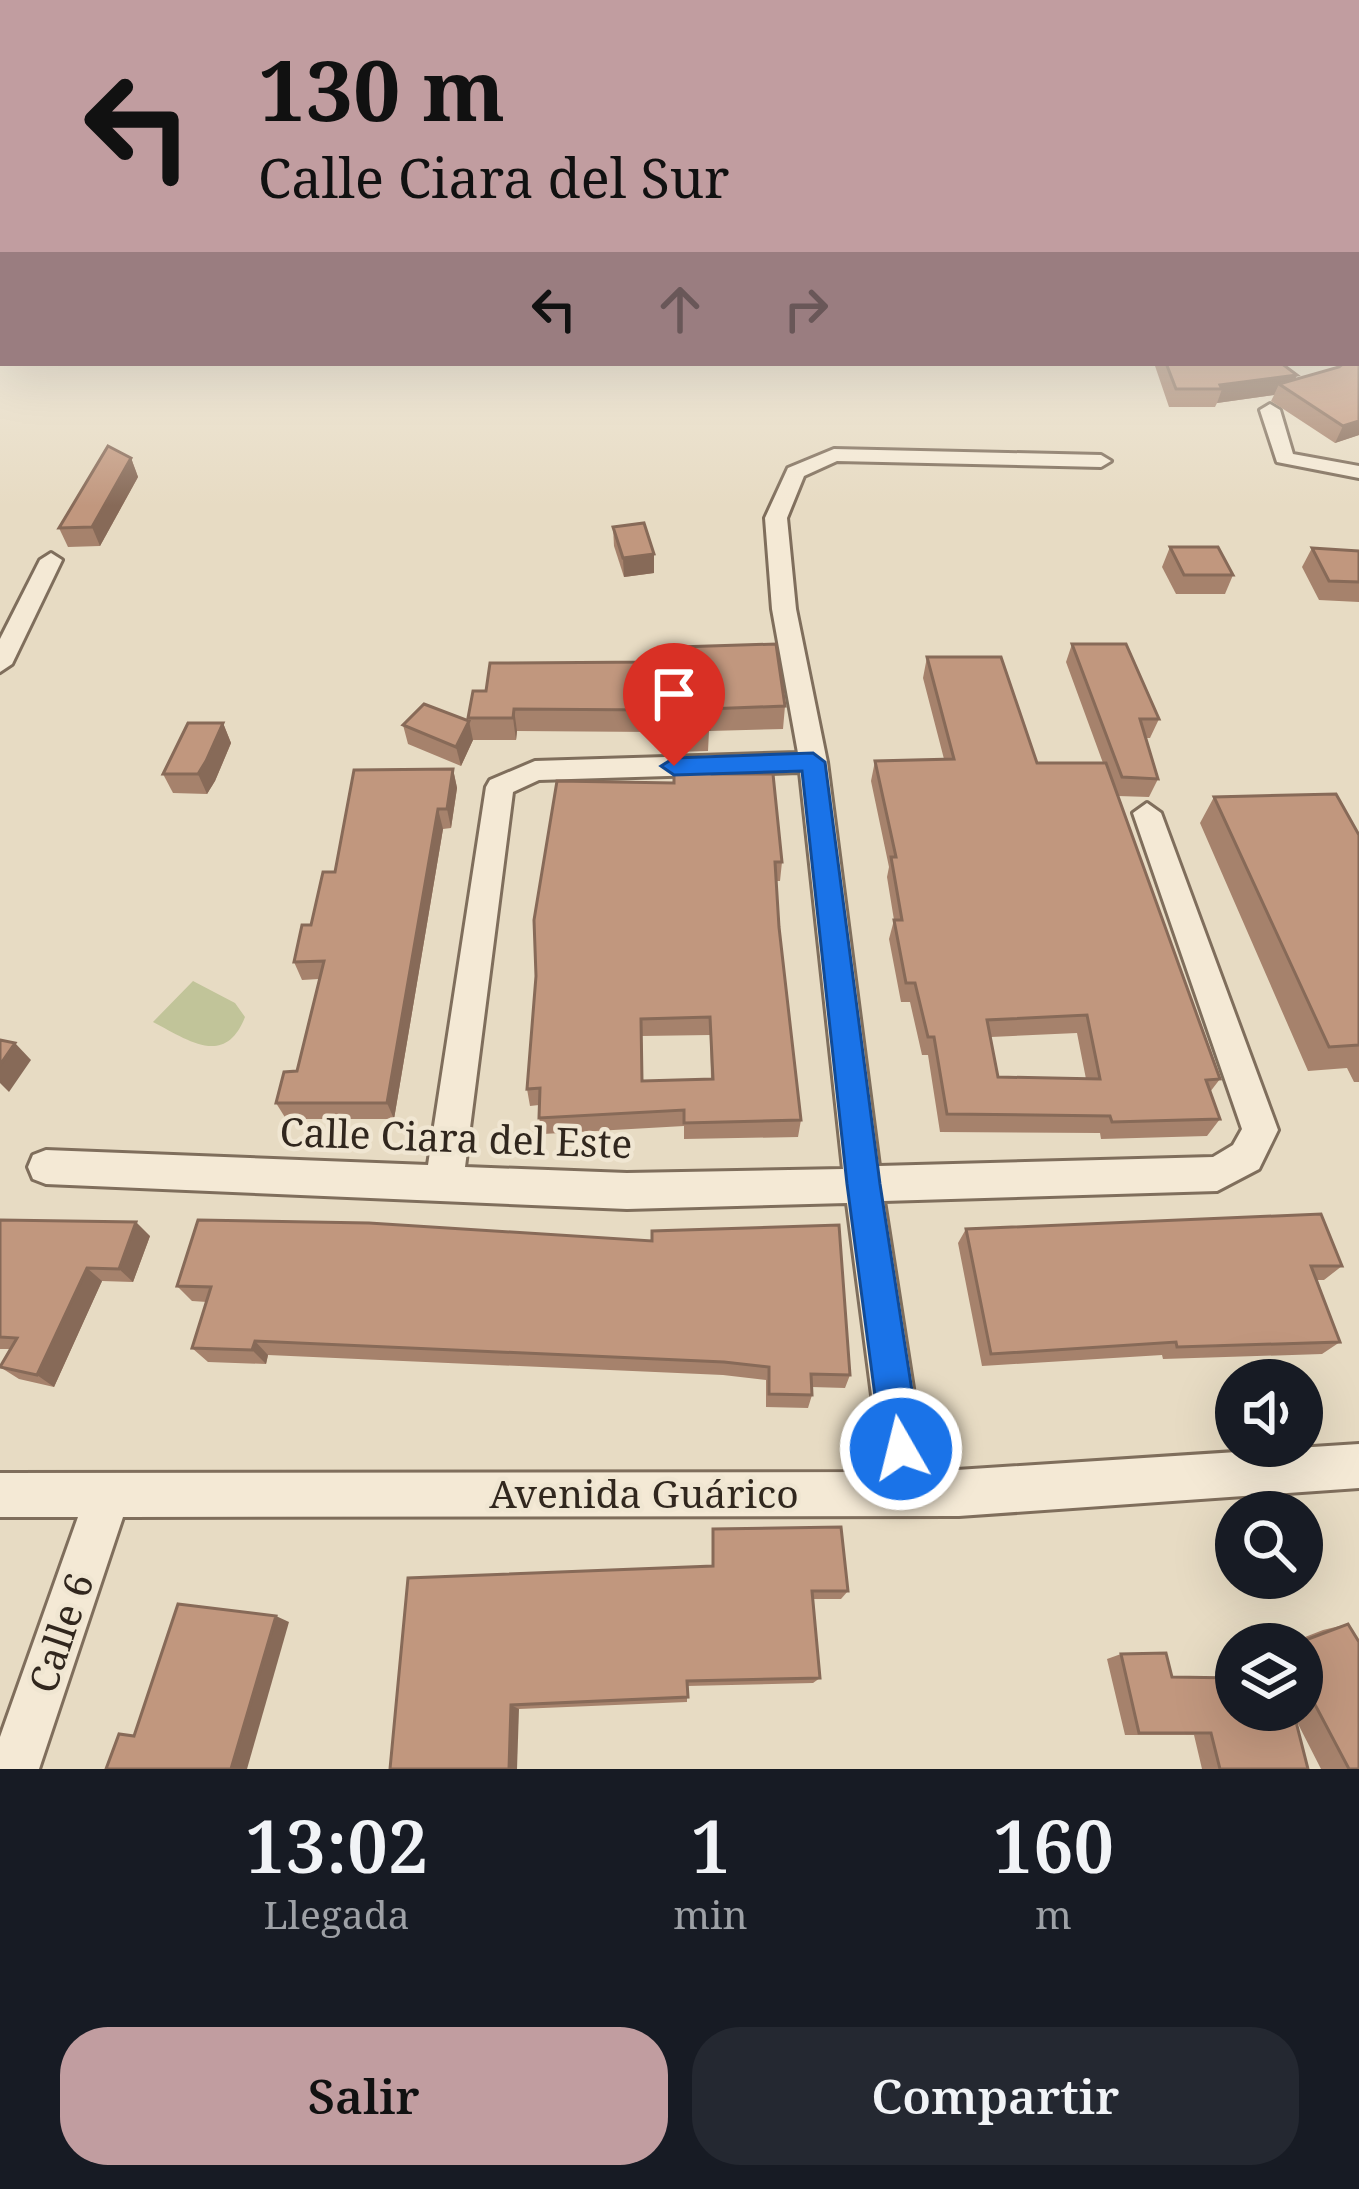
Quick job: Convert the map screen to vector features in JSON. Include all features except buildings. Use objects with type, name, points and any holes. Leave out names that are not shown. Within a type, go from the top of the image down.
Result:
[{"type":"street","points":[[1270,410],[1284,458],[1359,472]]},
{"type":"street","points":[[908,1493],[863,1184],[813,762],[784,609],[776,518],[795,472],[834,455],[1101,461]]},
{"type":"street","points":[[0,664],[51,560]]},
{"type":"street","points":[[444,1183],[500,787],[535,771],[813,762]]},
{"type":"street","name":"Calle Ciara del Este","points":[[46,1167],[627,1191],[814,1190],[863,1184],[1217,1174],[1246,1156],[1260,1130],[1147,813]]},
{"type":"street","name":"Avenida Guárico","points":[[0,1495],[959,1494],[1359,1466]]},
{"type":"street","name":"Calle 6","points":[[14,1769],[107,1497]]},
{"type":"green space","points":[[193,981],[235,1003],[245,1017],[227,1042],[216,1046],[192,1042],[153,1022]]},
{"type":"route","points":[[674,766],[813,762],[863,1184],[901,1449]]}]
